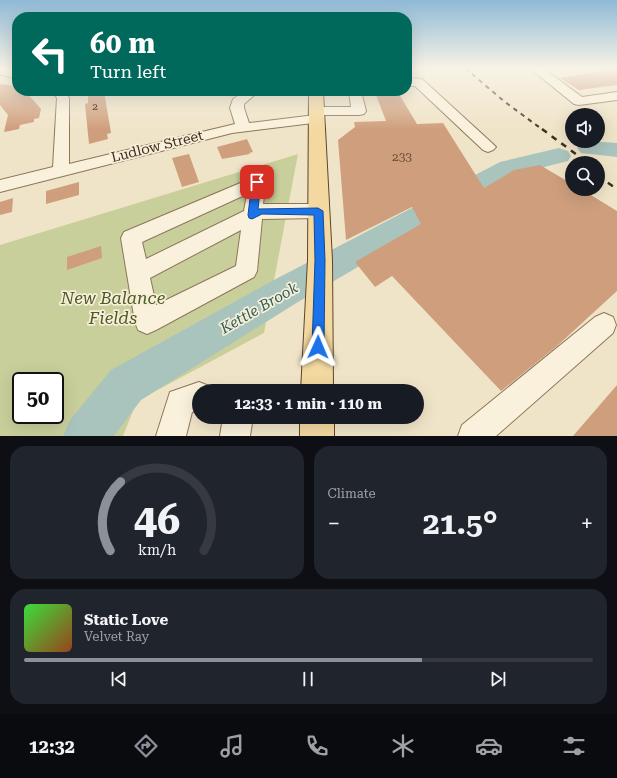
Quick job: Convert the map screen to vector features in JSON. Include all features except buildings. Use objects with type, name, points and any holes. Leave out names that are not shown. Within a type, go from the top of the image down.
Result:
[{"type":"main road","points":[[316,96],[320,273],[318,384]]},
{"type":"main road","points":[[317,424],[317,436]]},
{"type":"street","points":[[425,88],[488,147]]},
{"type":"street","points":[[562,88],[579,102],[617,96]]},
{"type":"street","points":[[61,170],[62,96]]},
{"type":"street","points":[[243,127],[237,108],[238,102],[246,96]]},
{"type":"street","name":"Ludlow Street","points":[[0,186],[192,138],[243,127],[316,115],[359,111],[356,96]]},
{"type":"street","points":[[257,182],[252,215],[246,271],[147,322],[131,238],[257,182]]},
{"type":"street","points":[[138,273],[261,211],[318,211]]},
{"type":"street","points":[[473,436],[604,325]]},
{"type":"street","points":[[171,436],[180,402],[192,398]]},
{"type":"street","points":[[235,436],[237,424]]},
{"type":"green space","name":"New Balance Fields","points":[[298,154],[264,333],[137,401],[123,436],[0,436],[0,245]]},
{"type":"waterway","name":"Kettle Brook","points":[[589,148],[617,150]]},
{"type":"waterway","name":"Kettle Brook","points":[[86,436],[126,385],[286,291],[509,168],[559,156]]},
{"type":"railway","points":[[489,88],[543,130]]},
{"type":"railway","points":[[542,129],[579,156]]},
{"type":"railway","points":[[605,181],[617,189]]},
{"type":"route","points":[[257,182],[252,215],[261,211],[318,211],[320,260],[318,347]]}]
